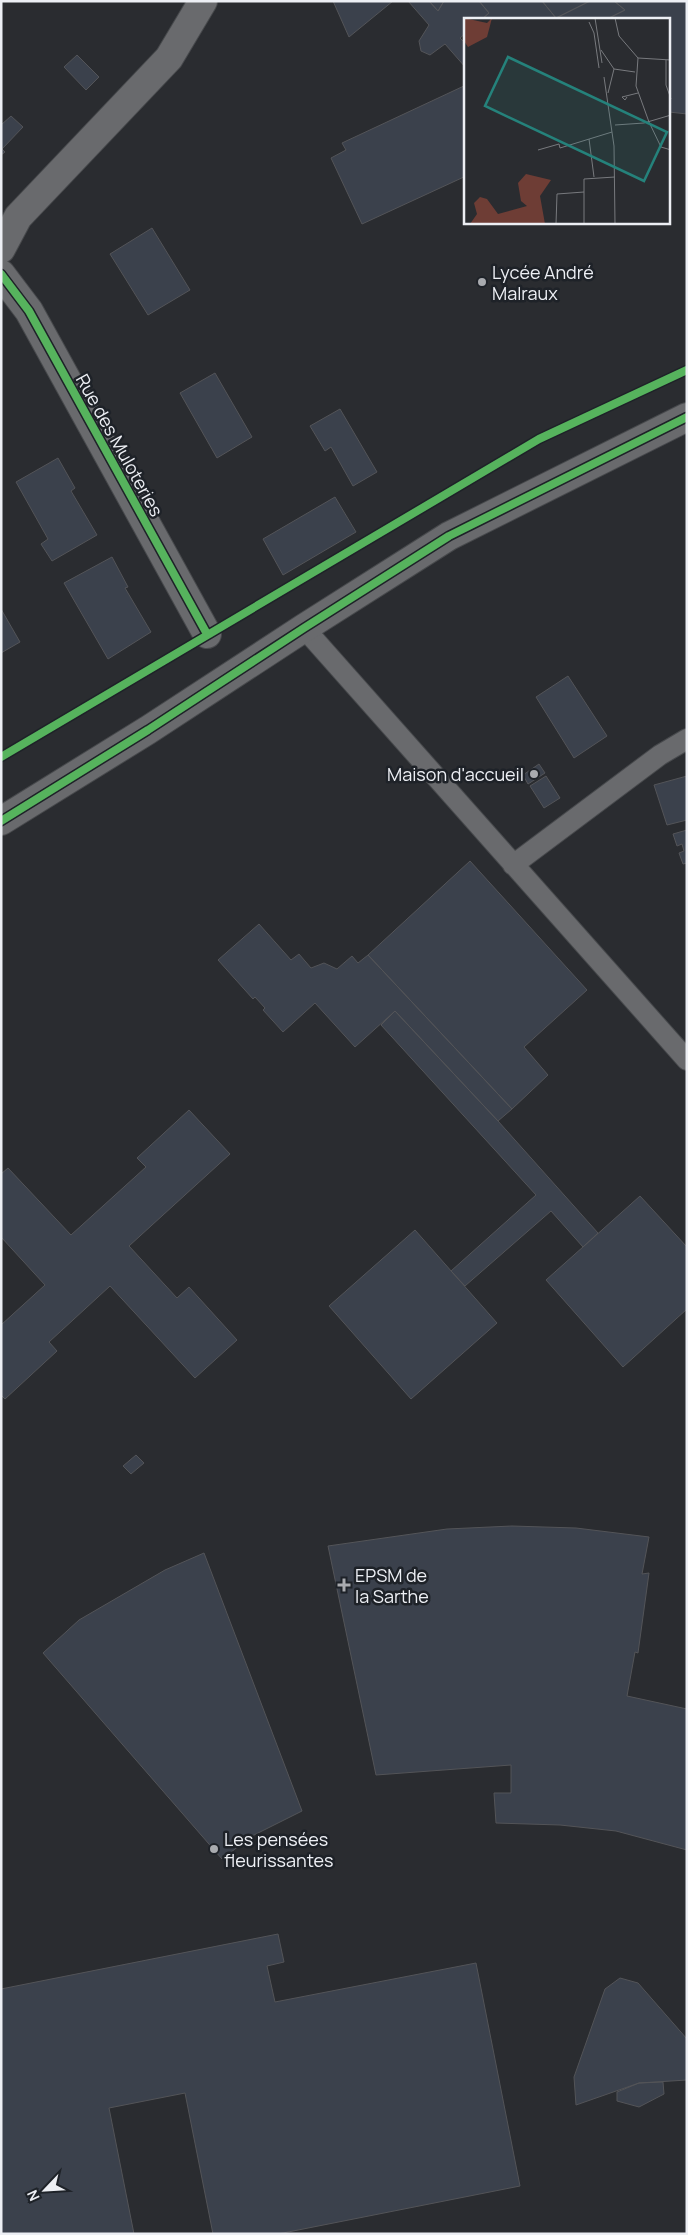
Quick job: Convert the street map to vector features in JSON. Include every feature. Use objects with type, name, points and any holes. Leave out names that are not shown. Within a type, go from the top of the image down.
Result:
[{"type":"street","points":[[1,249],[18,216],[169,58],[203,1]]},
{"type":"street","name":"Rue des Muloteries","points":[[1,274],[29,311],[207,634]]},
{"type":"street","points":[[1,821],[148,730],[449,536],[687,417]]},
{"type":"lane","points":[[304,628],[687,1060]]},
{"type":"lane","points":[[513,865],[660,755],[687,739]]},
{"type":"path","points":[[1,757],[207,634],[316,573],[540,440],[687,370]]},
{"type":"building","points":[[333,1],[393,1],[349,37]]},
{"type":"building","points":[[408,1],[429,1],[438,11],[444,1],[479,1],[489,13],[483,18],[464,18],[464,35],[460,38],[464,42],[464,66],[445,44],[430,55],[421,51],[419,41],[429,25]]},
{"type":"building","points":[[429,1],[444,1],[438,11]]},
{"type":"building","points":[[479,1],[542,1],[556,18],[483,18],[489,13]]},
{"type":"building","points":[[542,1],[590,1],[556,18]]},
{"type":"building","points":[[590,1],[614,1],[625,10],[609,18],[556,18]]},
{"type":"building","points":[[614,1],[687,1],[687,114],[670,112],[670,18],[609,18],[625,10]]},
{"type":"building","points":[[77,55],[99,77],[86,90],[64,67]]},
{"type":"building","points":[[464,86],[464,177],[362,224],[331,158],[346,150],[342,143]]},
{"type":"building","points":[[11,116],[23,127],[2,149],[5,152],[1,155],[1,125]]},
{"type":"building","points":[[152,228],[190,290],[148,315],[110,254]]},
{"type":"building","points":[[215,373],[252,437],[217,458],[180,393]]},
{"type":"building","points":[[340,409],[377,472],[353,486],[331,447],[325,451],[310,426]]},
{"type":"building","points":[[58,458],[75,488],[71,491],[97,535],[52,561],[41,544],[48,539],[16,482]]},
{"type":"building","points":[[335,497],[356,532],[283,575],[263,539]]},
{"type":"building","points":[[112,557],[128,587],[125,588],[151,632],[108,659],[64,583]]},
{"type":"building","points":[[1,609],[20,642],[1,653]]},
{"type":"building","points":[[568,676],[607,736],[574,758],[536,697]]},
{"type":"building","name":"Maison d'accueil","points":[[539,764],[545,773],[528,784],[523,775]]},
{"type":"building","points":[[546,776],[560,798],[544,808],[530,786]]},
{"type":"building","points":[[687,776],[687,820],[667,825],[654,785]]},
{"type":"building","points":[[687,830],[687,863],[683,864],[679,853],[684,851],[682,844],[677,846],[673,834]]},
{"type":"building","points":[[470,861],[587,990],[524,1047],[548,1075],[512,1109],[368,955]]},
{"type":"building","points":[[259,924],[291,960],[299,954],[311,968],[324,963],[337,969],[352,956],[358,963],[368,955],[512,1109],[498,1121],[395,1011],[355,1047],[315,1003],[283,1032],[263,1010],[265,1008],[255,997],[253,999],[218,960]]},
{"type":"building","points":[[395,1011],[498,1121],[598,1233],[583,1247],[551,1211],[465,1286],[451,1271],[536,1195],[381,1025]]},
{"type":"building","points":[[189,1110],[230,1154],[129,1246],[177,1298],[189,1287],[237,1340],[195,1378],[110,1286],[49,1342],[57,1351],[5,1399],[1,1395],[1,1325],[45,1285],[1,1237],[1,1174],[8,1168],[71,1235],[146,1167],[137,1158]]},
{"type":"building","points":[[640,1196],[687,1247],[687,1309],[623,1367],[546,1280]]},
{"type":"building","points":[[415,1230],[497,1323],[411,1399],[329,1306]]},
{"type":"building","points":[[136,1455],[144,1463],[131,1474],[123,1466]]},
{"type":"building","points":[[512,1526],[576,1528],[649,1537],[642,1574],[649,1573],[638,1653],[635,1652],[627,1696],[687,1709],[687,1850],[616,1831],[560,1825],[496,1823],[494,1793],[511,1793],[511,1765],[376,1775],[328,1546],[447,1529]]},
{"type":"building","points":[[204,1553],[302,1811],[252,1836],[222,1859],[43,1653],[79,1620],[165,1570]]},
{"type":"building","points":[[278,1934],[284,1962],[267,1966],[275,2002],[476,1963],[520,2186],[278,2234],[213,2234],[185,2093],[109,2108],[134,2234],[1,2234],[1,1989]]},
{"type":"building","points":[[620,1978],[638,1983],[687,2039],[687,2080],[639,2083],[576,2105],[574,2077],[605,1989]]},
{"type":"building","points":[[663,2082],[664,2094],[639,2107],[617,2101],[617,2092],[639,2083]]},
{"type":"cycle path","points":[[1,274],[29,311],[207,634]]},
{"type":"cycle path","points":[[1,757],[539,439],[687,370]]},
{"type":"cycle path","points":[[1,821],[148,730],[449,536],[687,417]]},
{"type":"place","name":"Lycée André Malraux","points":[[482,282]]},
{"type":"place","name":"Maison d'accueil","points":[[534,774]]},
{"type":"place","name":"EPSM de la Sarthe","points":[[344,1585]]},
{"type":"place","name":"Les pensées fleurissantes","points":[[214,1849]]}]
